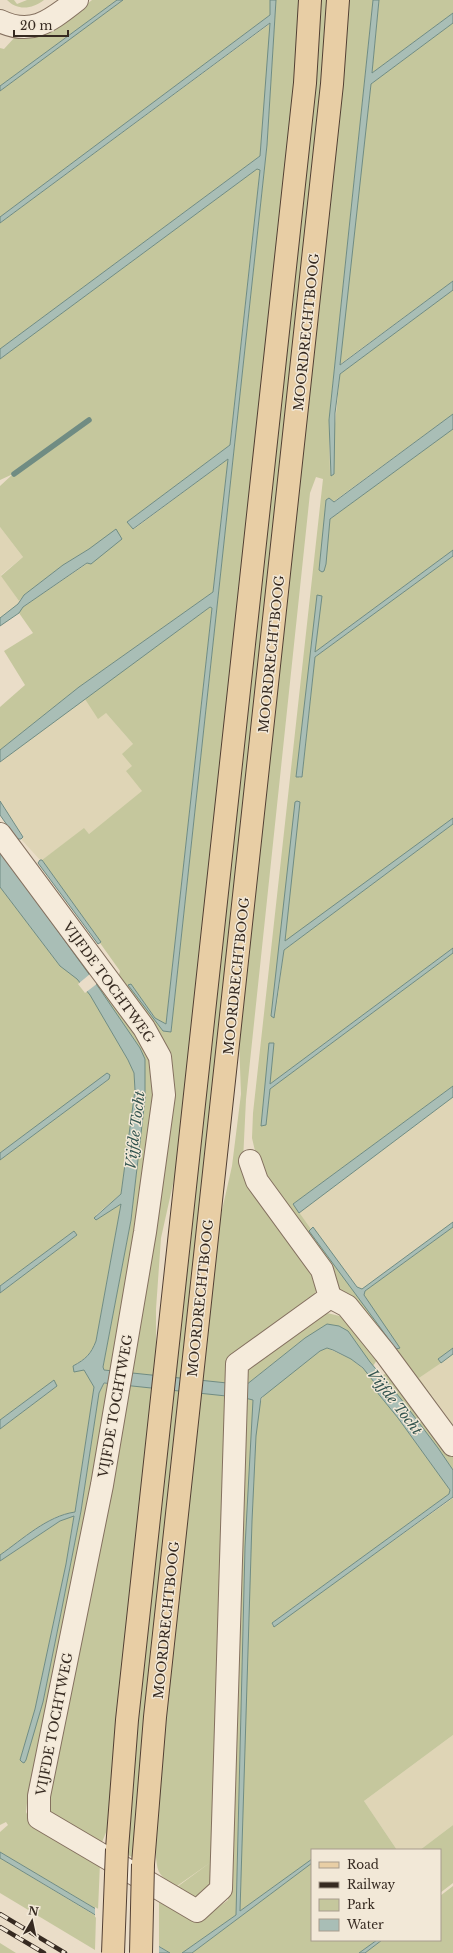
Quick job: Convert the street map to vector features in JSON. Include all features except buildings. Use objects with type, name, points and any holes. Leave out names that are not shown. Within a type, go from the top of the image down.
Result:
[{"type":"main road","name":"MOORDRECHTBOOG","points":[[113,1953],[117,1849],[128,1712],[304,91],[310,0]]},
{"type":"main road","name":"MOORDRECHTBOOG","points":[[141,1953],[143,1864],[158,1694],[324,161],[332,84],[338,0]]},
{"type":"street","points":[[0,22],[8,26],[21,28],[34,27],[45,23],[77,0]]},
{"type":"street","name":"VIJFDE TOCHTWEG","points":[[0,834],[144,1028],[160,1057],[163,1089],[145,1232],[114,1416],[102,1485],[39,1796],[39,1818],[197,1911],[221,1889],[237,1364],[330,1296]]},
{"type":"street","points":[[250,1161],[256,1181],[322,1270],[330,1296],[347,1306],[385,1353],[453,1446]]},
{"type":"shaded area","points":[[0,527],[23,557],[1,575],[19,601],[18,604],[0,618]]},
{"type":"shaded area","points":[[98,689],[106,713],[133,744],[132,767],[143,791],[89,834],[84,829],[40,860],[21,839],[23,836],[0,801],[0,762]]},
{"type":"shaded area","points":[[453,1097],[453,1222],[362,1289],[357,1287],[313,1228],[311,1229],[299,1213]]},
{"type":"shaded area","points":[[453,1354],[453,1425],[419,1378]]},
{"type":"shaded area","points":[[453,1735],[453,1825],[421,1849],[396,1849],[364,1801]]},
{"type":"green space","points":[[7,0],[14,0],[17,4],[27,0],[44,0],[25,8],[11,4]]},
{"type":"green space","points":[[92,0],[117,0],[0,86],[0,48],[4,49],[15,37],[42,35],[55,30]]},
{"type":"green space","points":[[123,0],[270,0],[270,15],[0,217],[0,91]]},
{"type":"green space","points":[[276,0],[300,0],[295,76],[177,1166],[161,1238],[156,1309],[156,1351],[107,1830],[100,1847],[50,1813],[49,1800],[169,1095],[117,982],[120,971],[42,860],[84,828],[89,834],[142,791],[126,771],[132,766],[122,754],[133,744],[106,713],[98,719],[85,699],[210,607],[212,608],[166,1024],[155,1018],[131,984],[163,1031],[171,1032],[267,145]]},
{"type":"green space","points":[[320,0],[328,0],[322,83],[134,1858],[126,1854],[136,1729]]},
{"type":"green space","points":[[348,0],[373,0],[329,420],[330,474],[340,374],[453,290],[453,414],[333,502],[332,500],[326,500],[324,571],[330,519],[453,429],[453,550],[315,652],[322,596],[299,778],[302,777],[315,657],[453,556],[453,818],[288,940],[284,940],[275,1017],[284,950],[453,824],[453,948],[270,1084],[266,1125],[270,1089],[453,953],[453,1086],[293,1204],[311,1229],[310,1231],[397,1349],[364,1295],[365,1291],[453,1227],[453,1348],[438,1359],[441,1363],[419,1378],[443,1412],[436,1417],[338,1291],[262,1181],[252,1138],[253,1113],[323,479],[316,477],[310,493],[246,1099],[243,1161],[319,1283],[314,1296],[238,1352],[215,1880],[192,1901],[177,1887],[211,1862],[177,1886],[161,1875],[157,1867],[155,1848],[167,1699],[220,1219],[232,1166],[241,1094],[239,1040],[333,179]]},
{"type":"green space","points":[[379,0],[453,0],[453,13],[372,73]]},
{"type":"green space","points":[[271,23],[260,156],[0,349],[0,223]]},
{"type":"green space","points":[[453,23],[453,281],[339,365],[371,84]]},
{"type":"green space","points":[[257,169],[260,170],[230,445],[127,522],[134,529],[228,459],[213,592],[79,687],[0,750],[0,707],[25,685],[4,651],[33,633],[19,613],[23,607],[88,563],[92,564],[89,549],[63,565],[24,595],[19,601],[1,576],[23,557],[0,527],[0,486],[13,474],[0,480],[0,359]]},
{"type":"green space","points":[[0,851],[147,1044],[156,1098],[114,1361],[109,1371],[104,1370],[103,1367],[131,1220],[145,1099],[145,1059],[93,993]]},
{"type":"green space","points":[[0,887],[60,966],[80,977],[128,1060],[134,1073],[135,1090],[121,1194],[96,1215],[96,1220],[121,1204],[96,1341],[87,1356],[73,1366],[84,1370],[94,1387],[75,1512],[65,1514],[45,1523],[0,1555],[0,1429],[57,1386],[53,1381],[0,1420],[0,1293],[77,1235],[74,1231],[0,1286],[0,1160],[109,1079],[110,1075],[107,1074],[0,1153]]},
{"type":"green space","points":[[327,1313],[344,1317],[379,1357],[373,1366],[305,1338],[246,1385],[249,1366],[315,1317]]},
{"type":"green space","points":[[327,1348],[351,1359],[377,1380],[376,1391],[398,1418],[450,1490],[449,1494],[272,1623],[272,1625],[274,1626],[453,1498],[453,1735],[364,1801],[396,1849],[311,1849],[311,1860],[240,1911],[247,1652],[255,1443],[258,1414],[264,1395],[320,1351]]},
{"type":"green space","points":[[389,1372],[453,1454],[453,1470],[418,1421],[381,1376]]},
{"type":"green space","points":[[104,1384],[108,1384],[108,1396],[51,1701],[36,1754],[26,1812],[31,1822],[100,1863],[98,1910],[0,1852],[0,1832],[8,1825],[6,1822],[0,1825],[0,1561],[60,1521],[74,1515],[66,1564],[35,1709],[20,1760],[24,1763],[43,1702],[81,1511],[99,1393]]},
{"type":"green space","points":[[245,1398],[253,1400],[254,1406],[245,1547],[236,1915],[182,1953],[170,1953],[159,1946],[159,1897],[200,1921],[228,1900],[241,1415]]},
{"type":"green space","points":[[453,1825],[453,1883],[441,1892],[441,1849],[421,1849]]},
{"type":"green space","points":[[0,1858],[96,1916],[95,1950],[0,1893]]},
{"type":"green space","points":[[311,1864],[311,1941],[376,1941],[359,1953],[192,1953]]},
{"type":"green space","points":[[453,1886],[453,1953],[365,1953],[381,1941],[441,1941],[441,1895]]},
{"type":"green space","points":[[0,1943],[16,1953],[0,1953]]},
{"type":"water","points":[[117,0],[123,0],[0,91],[0,86]]},
{"type":"water","points":[[270,0],[276,0],[267,145],[171,1032],[163,1031],[128,985],[131,984],[155,1018],[166,1024],[212,608],[210,607],[0,762],[0,750],[79,687],[213,592],[228,459],[133,529],[127,522],[230,445],[260,170],[257,169],[0,359],[0,349],[260,156],[270,23],[0,223],[0,217],[270,15]]},
{"type":"water","points":[[373,0],[379,0],[372,73],[453,13],[453,23],[371,84],[340,365],[453,281],[453,290],[340,374],[335,413],[334,474],[331,476],[329,420]]},
{"type":"water","points":[[453,414],[453,429],[330,519],[326,564],[324,571],[322,572],[319,570],[326,500],[329,498],[334,502]]},
{"type":"water","points":[[116,529],[122,539],[91,564],[87,563],[23,607],[19,613],[0,626],[0,618],[18,604],[24,595],[63,565],[89,549]]},
{"type":"water","points":[[453,550],[453,556],[315,657],[302,777],[296,777],[317,595],[322,596],[315,652]]},
{"type":"water","points":[[0,801],[23,837],[21,839],[17,839],[0,815]]},
{"type":"water","points":[[295,802],[300,802],[285,941],[453,818],[453,824],[284,950],[274,1018],[271,1016]]},
{"type":"water","name":"Vijfde Tocht","points":[[0,851],[99,988],[140,1048],[145,1059],[145,1099],[131,1220],[103,1367],[104,1370],[246,1385],[305,1338],[327,1324],[339,1326],[348,1331],[370,1362],[401,1399],[453,1470],[453,1497],[274,1627],[272,1623],[449,1494],[450,1490],[398,1418],[376,1391],[374,1382],[363,1368],[351,1359],[333,1350],[327,1348],[320,1351],[261,1398],[256,1436],[252,1521],[240,1911],[311,1860],[311,1864],[192,1953],[182,1953],[236,1915],[245,1547],[253,1400],[104,1383],[99,1393],[81,1511],[43,1702],[26,1760],[24,1763],[22,1762],[20,1760],[35,1709],[66,1564],[74,1516],[60,1521],[0,1561],[0,1555],[26,1535],[45,1523],[65,1514],[75,1512],[94,1387],[84,1370],[74,1372],[73,1366],[88,1356],[96,1341],[121,1204],[96,1220],[94,1218],[121,1194],[135,1090],[134,1073],[128,1060],[90,995],[77,979],[60,966],[0,887]]},
{"type":"water","points":[[42,860],[101,942],[98,944],[38,863]]},
{"type":"water","points":[[453,948],[453,953],[270,1089],[266,1125],[261,1126],[269,1043],[274,1043],[270,1084]]},
{"type":"water","points":[[107,1073],[110,1075],[109,1079],[0,1160],[0,1153]]},
{"type":"water","points":[[453,1086],[453,1097],[299,1213],[293,1204]]},
{"type":"water","points":[[453,1222],[453,1227],[365,1291],[364,1295],[400,1348],[396,1349],[309,1231],[313,1227],[357,1287],[362,1289]]},
{"type":"water","points":[[74,1231],[77,1235],[0,1293],[0,1286]]},
{"type":"water","points":[[453,1348],[453,1354],[441,1363],[438,1359]]},
{"type":"water","points":[[54,1380],[57,1386],[0,1429],[0,1420]]},
{"type":"water","points":[[0,1852],[170,1953],[159,1953],[0,1858]]},
{"type":"water","points":[[376,1941],[381,1941],[365,1953],[359,1953]]},
{"type":"pier","points":[[90,974],[98,983],[85,993],[78,984]]},
{"type":"pier","points":[[95,1907],[159,1944],[159,1953],[155,1953],[95,1917]]},
{"type":"waterway","points":[[14,474],[89,420]]},
{"type":"railway","points":[[0,1914],[65,1953]]},
{"type":"railway","points":[[0,1927],[44,1953]]}]
